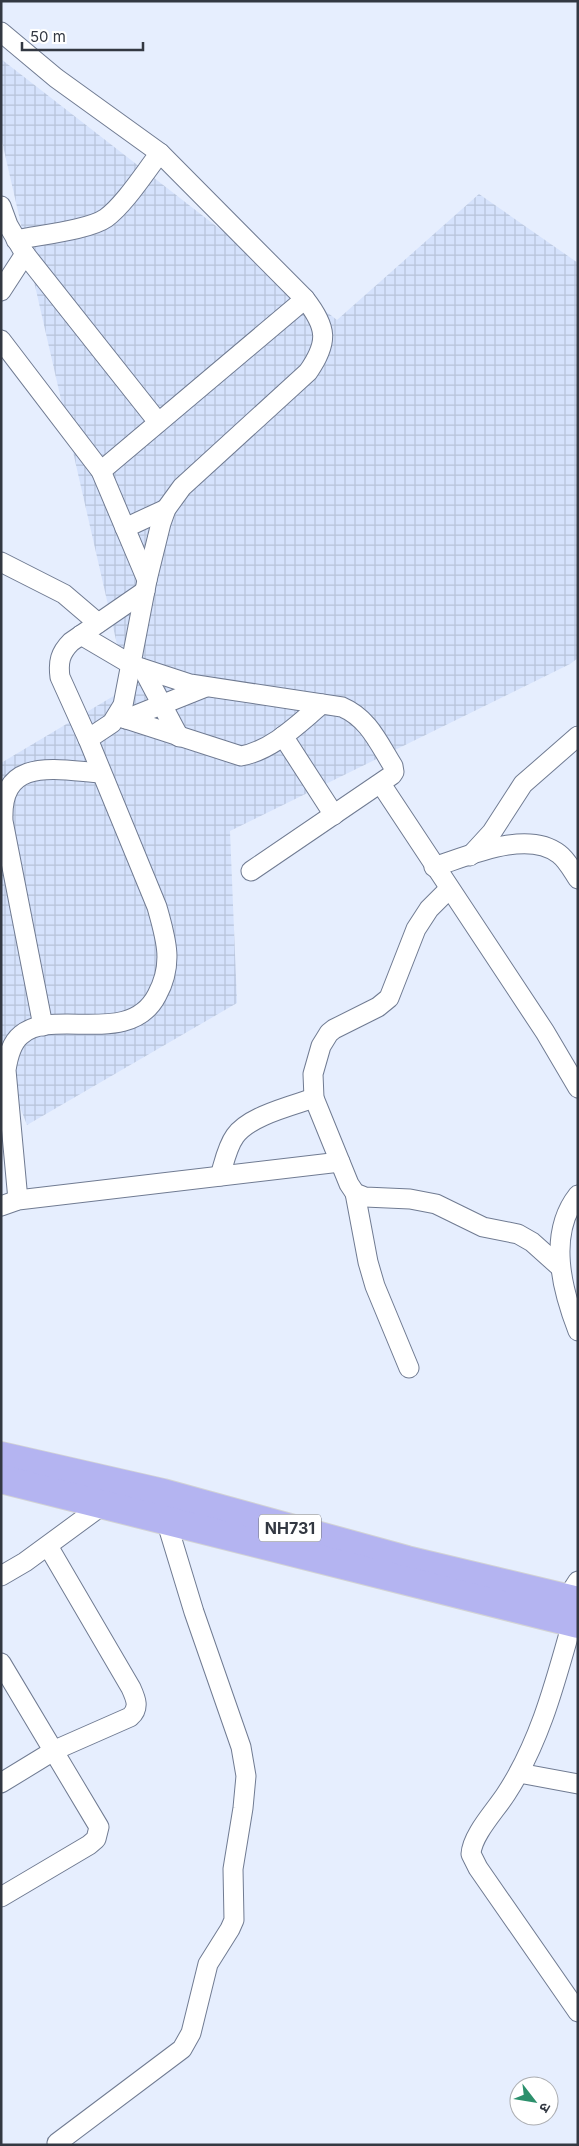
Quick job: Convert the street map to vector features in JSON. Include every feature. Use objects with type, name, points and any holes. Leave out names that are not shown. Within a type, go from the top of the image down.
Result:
[{"type":"highway","name":"NH731","points":[[1,1456],[163,1493],[574,1605]]},
{"type":"highway","name":"NH731","points":[[1,1479],[166,1520],[574,1605]]},
{"type":"street","points":[[1,32],[64,84],[160,153],[305,299],[320,321],[323,330],[322,344],[318,357],[308,372],[182,487],[166,509],[146,586],[138,667],[126,697],[122,718]]},
{"type":"street","points":[[1,291],[21,247],[90,225],[105,218],[121,202],[160,153]]},
{"type":"street","points":[[1,206],[8,225],[21,247],[158,422]]},
{"type":"street","points":[[101,471],[305,299]]},
{"type":"street","points":[[1,340],[101,471],[125,528],[146,586]]},
{"type":"street","points":[[125,528],[166,509]]},
{"type":"street","points":[[1,562],[64,594],[98,623]]},
{"type":"street","points":[[146,586],[64,649],[58,667],[60,677],[88,739],[157,907],[164,933],[168,968],[164,983],[156,999],[146,1010],[130,1020],[113,1024],[43,1026],[30,1029],[17,1039],[8,1057],[6,1070],[10,1203],[340,1162]]},
{"type":"street","points":[[82,635],[138,667],[183,683],[347,709],[359,716],[365,723],[394,769],[392,775],[251,871]]},
{"type":"street","points":[[138,667],[179,737]]},
{"type":"street","points":[[88,739],[122,718],[207,687]]},
{"type":"street","points":[[122,718],[241,756],[260,750],[283,736],[322,704]]},
{"type":"street","points":[[283,736],[334,815]]},
{"type":"street","points":[[470,856],[498,823],[523,784],[578,736]]},
{"type":"street","points":[[43,1026],[3,822],[3,798],[11,782],[25,772],[56,770],[101,773]]},
{"type":"street","points":[[380,784],[545,1032],[578,1088]]},
{"type":"street","points":[[434,867],[507,845],[525,844],[552,850],[574,866]]},
{"type":"street","points":[[409,1368],[375,1286],[368,1262],[355,1193],[349,1184],[314,1098],[312,1082],[314,1065],[325,1038],[334,1029],[378,1007],[389,998],[416,929],[429,909],[449,889]]},
{"type":"street","points":[[220,1176],[230,1145],[241,1129],[259,1118],[314,1098]]},
{"type":"street","points":[[355,1193],[364,1197],[410,1199],[436,1204],[483,1227],[518,1234],[532,1242],[560,1267]]},
{"type":"street","points":[[577,1199],[565,1219],[561,1238],[560,1267],[568,1305],[578,1330]]},
{"type":"street","points":[[1,1576],[48,1546],[104,1504]]},
{"type":"street","points":[[58,2142],[182,2049],[191,2033],[208,1964],[230,1929],[235,1914],[233,1869],[246,1776],[241,1747],[194,1612],[166,1520]]},
{"type":"street","points":[[1,1782],[55,1750],[124,1720],[133,1714],[137,1705],[131,1688],[48,1546]]},
{"type":"street","points":[[574,1605],[550,1701],[541,1727],[519,1773],[476,1838],[472,1854],[478,1868],[578,2012]]},
{"type":"street","points":[[1,1663],[55,1750],[99,1827],[98,1833],[89,1845],[1,1897]]},
{"type":"street","points":[[519,1773],[578,1784]]},
{"type":"shaded area","points":[[1,59],[337,320],[479,194],[578,263],[578,658],[570,664],[230,831],[237,1003],[27,1125],[1,1058],[1,763],[127,688],[1,137]]}]
